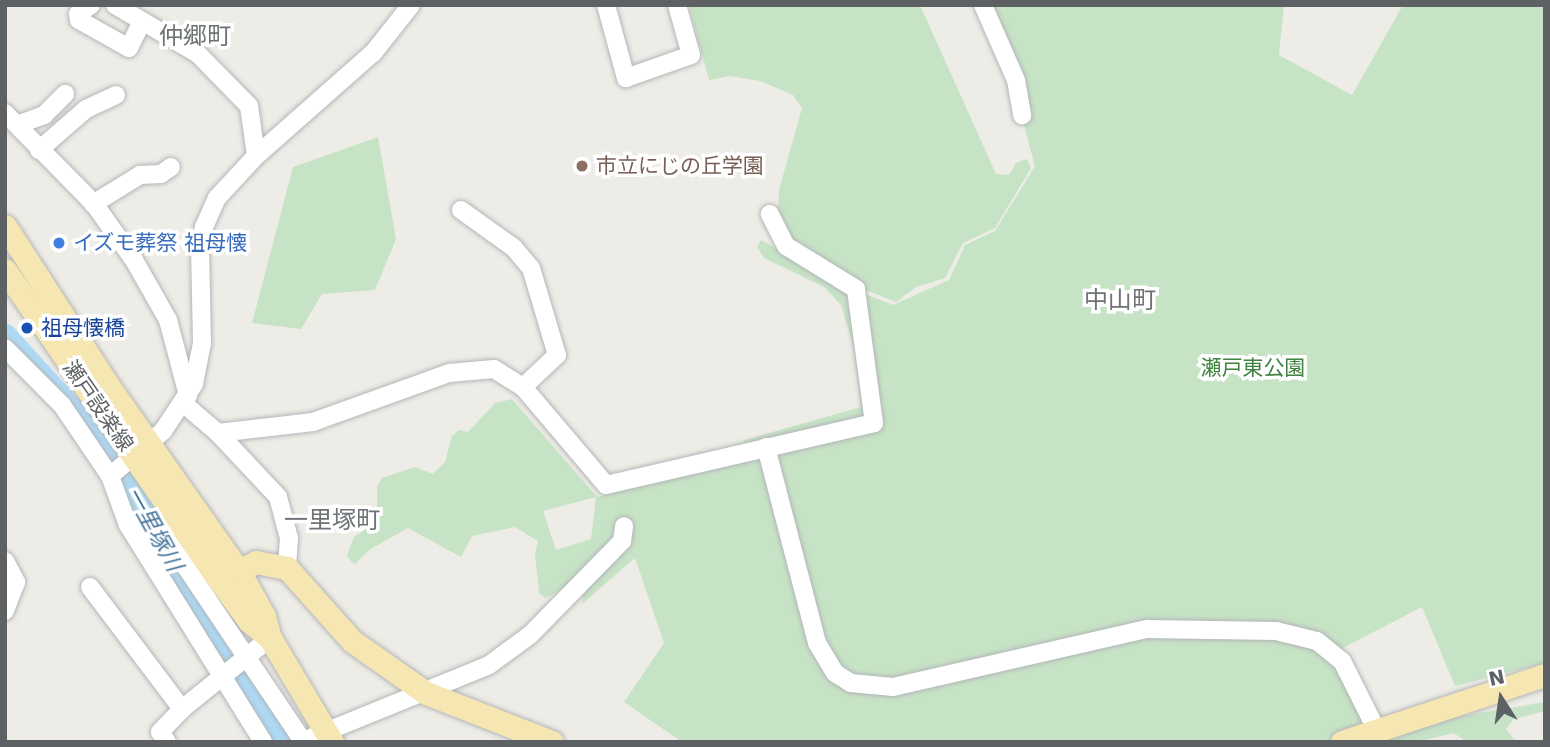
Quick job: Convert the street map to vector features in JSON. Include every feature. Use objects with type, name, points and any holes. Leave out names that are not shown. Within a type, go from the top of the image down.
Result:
[{"type":"main road","name":"瀬戸設楽線","points":[[5,226],[125,463],[239,571],[264,616],[270,638],[330,738]]},
{"type":"main road","name":"瀬戸設楽線","points":[[5,270],[125,463],[250,621],[270,638]]},
{"type":"main road","points":[[239,571],[257,562],[287,568],[352,641],[426,693],[552,742]]},
{"type":"main road","points":[[1342,742],[1545,676]]},
{"type":"street","points":[[91,5],[78,14],[79,20],[129,48],[142,21]]},
{"type":"street","points":[[115,5],[198,54],[249,106],[256,156]]},
{"type":"street","points":[[125,463],[186,399],[202,343],[198,277],[204,227],[217,198],[256,156],[373,53],[411,5]]},
{"type":"street","points":[[606,5],[626,78],[691,55],[677,5]]},
{"type":"street","points":[[983,5],[1016,80],[1022,115]]},
{"type":"street","points":[[11,119],[44,115],[65,94]]},
{"type":"street","points":[[39,150],[86,109],[116,95]]},
{"type":"street","points":[[11,119],[93,204],[168,320],[186,399],[278,497],[289,538],[287,568]]},
{"type":"street","points":[[93,204],[140,175],[161,174],[171,167]]},
{"type":"street","points":[[461,210],[514,248],[531,268],[557,355],[523,387]]},
{"type":"street","points":[[218,433],[313,422],[449,373],[494,369],[523,387],[606,485],[874,423],[856,289],[786,246],[770,214]]},
{"type":"street","points":[[5,348],[125,463],[130,524],[263,742]]},
{"type":"street","points":[[766,447],[817,643],[830,667],[851,682],[893,687],[1147,629],[1276,631],[1317,641],[1342,660],[1376,729]]},
{"type":"street","points":[[130,524],[163,533],[243,663],[303,741],[330,738],[489,665],[527,639],[622,541],[624,526]]},
{"type":"street","points":[[5,561],[15,575],[16,591],[5,611]]},
{"type":"street","points":[[90,587],[182,709]]},
{"type":"street","points":[[167,742],[159,732],[182,709],[243,663],[270,638]]},
{"type":"green space","points":[[689,5],[920,5],[996,174],[1009,175],[1016,163],[1027,159],[1031,168],[995,228],[963,243],[945,278],[916,287],[896,302],[861,288],[783,235],[778,219],[779,190],[802,108],[793,95],[760,81],[730,76],[709,80]]},
{"type":"green space","name":"瀬戸東公園","points":[[991,5],[1284,5],[1279,55],[1352,95],[1403,5],[1545,5],[1545,663],[1455,686],[1422,607],[1331,654],[1364,722],[1362,728],[1326,742],[682,742],[624,702],[664,643],[635,558],[582,604],[586,572],[545,598],[539,593],[535,553],[538,541],[515,527],[472,536],[461,557],[408,528],[369,550],[355,564],[347,555],[354,537],[377,521],[377,486],[382,478],[415,467],[433,474],[445,462],[452,436],[459,430],[468,432],[495,403],[512,399],[597,497],[881,428],[865,294],[893,305],[949,280],[965,245],[995,231],[1035,166]],"holes":[[[596,497],[591,539],[556,550],[543,511]]]},
{"type":"green space","points":[[378,137],[396,239],[375,290],[322,294],[301,329],[252,323],[293,167]]},
{"type":"green space","points":[[761,240],[849,288],[870,410],[864,417],[746,446],[743,441],[748,439],[861,407],[854,349],[841,305],[824,287],[764,258],[757,247]]},
{"type":"green space","points":[[1545,702],[1545,711],[1514,719],[1506,729],[1516,742],[1467,742],[1454,733],[1417,742],[1356,742],[1420,723]]},
{"type":"waterway","name":"一里塚川","points":[[5,335],[112,453],[223,655],[280,742]]},
{"type":"place","name":"市立にじの丘学園","points":[[582,166]]},
{"type":"place","name":"イズモ葬祭 祖母懐","points":[[59,243]]},
{"type":"place","name":"祖母懐橋","points":[[27,328]]},
{"type":"district","name":"仲郷町","points":[[195,37]]},
{"type":"district","name":"中山町","points":[[1120,301]]},
{"type":"district","name":"一里塚町","points":[[332,521]]}]
